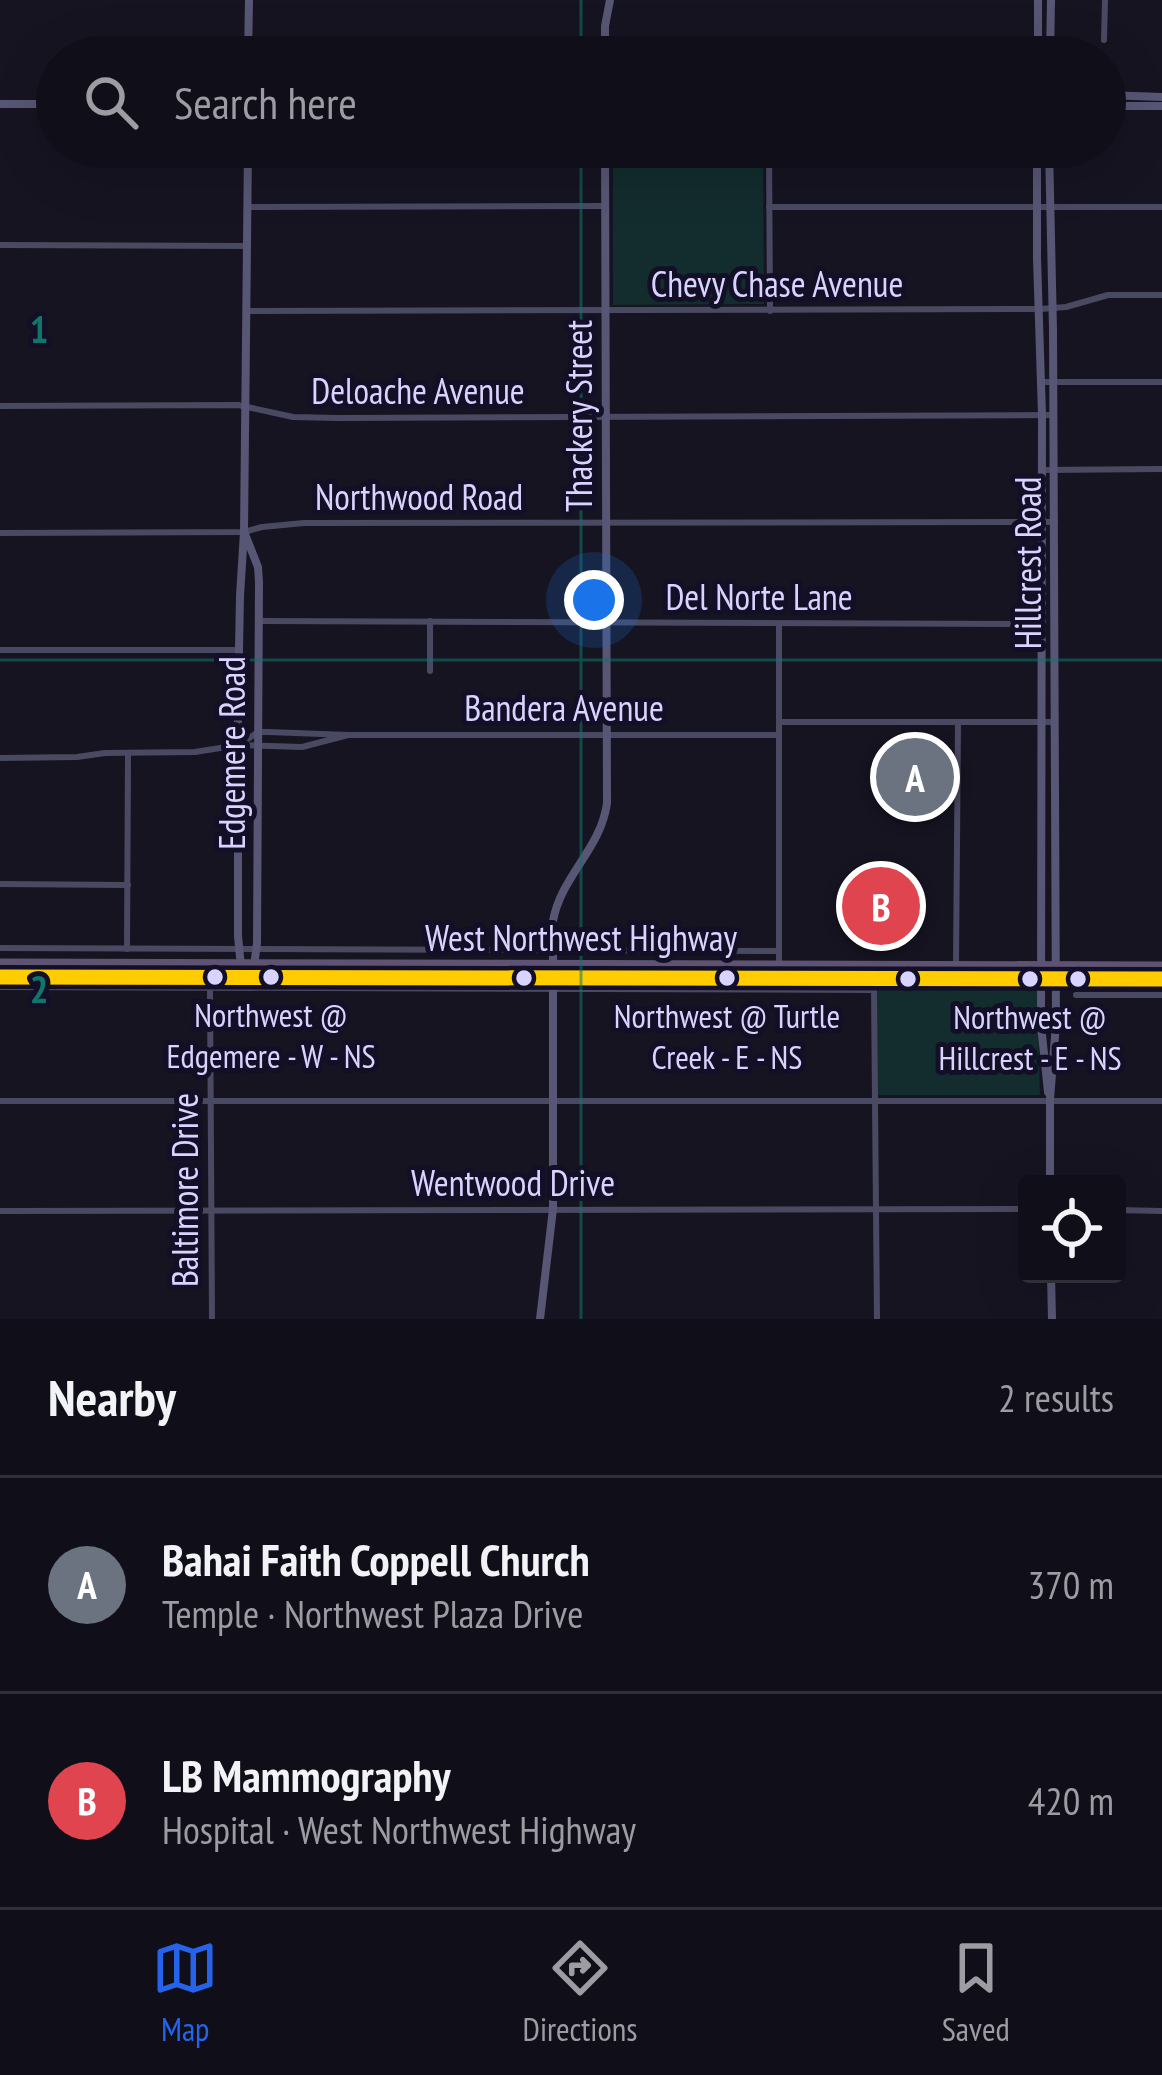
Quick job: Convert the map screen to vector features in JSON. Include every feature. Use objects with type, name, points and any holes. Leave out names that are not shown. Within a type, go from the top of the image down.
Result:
[{"type":"main road","name":"West Northwest Highway","points":[[0,963],[552,964],[779,957],[1162,966]]},
{"type":"main road","points":[[779,957],[779,979]]},
{"type":"main road","name":"West Northwest Highway","points":[[0,977],[552,982],[1162,979]]},
{"type":"street","points":[[248,36],[249,0]]},
{"type":"street","points":[[605,36],[610,0]]},
{"type":"street","points":[[1038,0],[1038,36]]},
{"type":"street","points":[[1050,36],[1051,0]]},
{"type":"street","points":[[1104,36],[1105,0]]},
{"type":"street","points":[[1126,97],[1162,101]]},
{"type":"street","points":[[1126,104],[1162,101]]},
{"type":"street","points":[[0,104],[36,104]]},
{"type":"street","name":"Edgemere Road","points":[[247,977],[238,950],[248,168]]},
{"type":"street","name":"Thackery Street","points":[[540,1319],[553,1209],[555,907],[568,879],[595,843],[605,815],[605,168]]},
{"type":"street","points":[[769,168],[770,310]]},
{"type":"street","name":"Hillcrest Road","points":[[1037,168],[1042,415],[1041,1025],[1050,1099]]},
{"type":"street","name":"Hillcrest Road","points":[[1049,168],[1056,788],[1056,1024],[1050,1099]]},
{"type":"street","points":[[247,207],[605,206]]},
{"type":"street","points":[[769,207],[1162,207]]},
{"type":"street","points":[[0,245],[247,246]]},
{"type":"street","name":"Chevy Chase Avenue","points":[[246,311],[1040,310],[1066,308],[1108,295],[1162,295]]},
{"type":"street","points":[[1041,382],[1162,382]]},
{"type":"street","name":"Deloache Avenue","points":[[0,406],[238,405],[293,417],[1054,415]]},
{"type":"street","points":[[1042,470],[1162,469]]},
{"type":"street","name":"Northwood Road","points":[[0,533],[244,532],[304,523],[1054,522]]},
{"type":"street","name":"Edgemere Road","points":[[244,532],[258,568],[259,621],[257,950],[247,977]]},
{"type":"street","points":[[241,567],[258,568]]},
{"type":"street","name":"Del Norte Lane","points":[[259,621],[1042,627]]},
{"type":"street","points":[[430,621],[430,671]]},
{"type":"street","points":[[0,948],[552,950],[779,957],[779,624]]},
{"type":"street","points":[[1042,627],[1054,627]]},
{"type":"street","points":[[0,650],[239,650]]},
{"type":"street","points":[[779,722],[1055,722]]},
{"type":"street","points":[[956,964],[958,723]]},
{"type":"street","name":"Bandera Avenue","points":[[239,745],[258,732],[779,735]]},
{"type":"street","name":"Bandera Avenue","points":[[0,758],[195,752],[239,745],[302,747],[349,735]]},
{"type":"street","points":[[128,753],[128,949]]},
{"type":"street","points":[[1042,789],[1056,788]]},
{"type":"street","points":[[1043,867],[1055,866]]},
{"type":"street","points":[[0,884],[128,885]]},
{"type":"street","points":[[0,987],[552,982],[874,990],[877,1319]]},
{"type":"street","name":"Baltimore Drive","points":[[210,988],[212,1319]]},
{"type":"street","points":[[1076,995],[1162,995]]},
{"type":"street","points":[[1050,1099],[1050,1175]]},
{"type":"street","points":[[0,1101],[1162,1101]]},
{"type":"street","name":"Wentwood Drive","points":[[0,1211],[1018,1209]]},
{"type":"street","points":[[1126,1210],[1162,1211]]},
{"type":"street","points":[[1051,1283],[1052,1319]]},
{"type":"green space","points":[[613,168],[763,168],[764,304],[613,305]]},
{"type":"green space","points":[[876,987],[1037,988],[1040,1095],[877,1095]]},
{"type":"transit line","points":[[0,977],[1162,979]]},
{"type":"place","name":"Bahai Faith Coppell Church","points":[[915,777]]},
{"type":"place","name":"LB Mammography","points":[[881,906]]},
{"type":"place","name":"Northwest @ Edgemere - W - NS","points":[[271,977]]},
{"type":"place","name":"Northwest @ Turtle Creek - E - NS","points":[[727,978]]},
{"type":"place","name":"Northwest @ Hillcrest - E - NS","points":[[1030,979]]}]
